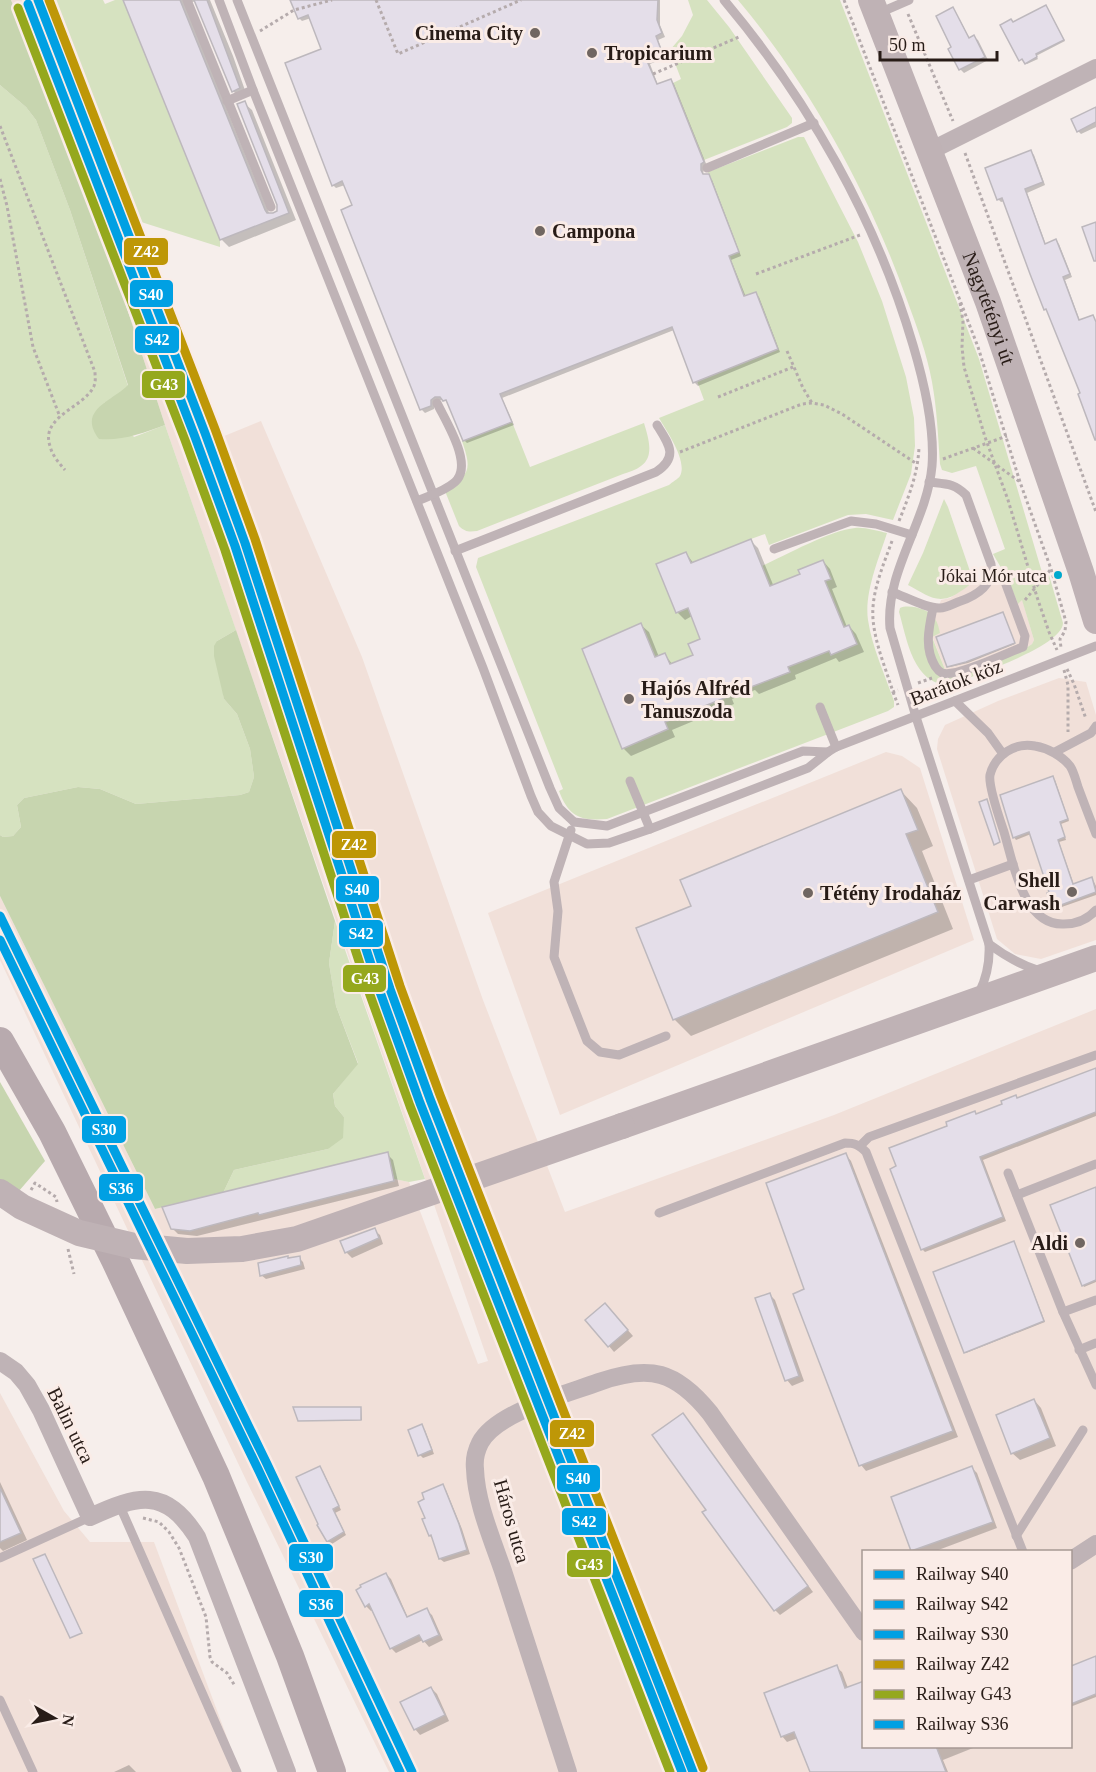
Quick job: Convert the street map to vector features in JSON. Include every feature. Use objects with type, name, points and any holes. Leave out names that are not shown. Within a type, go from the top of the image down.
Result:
[{"type":"main road","points":[[0,1041],[52,1132],[89,1206],[216,1476],[290,1656],[332,1772]]},
{"type":"street","name":"Nagytétényi út","points":[[874,7],[988,302],[1089,575],[1096,621]]},
{"type":"street","points":[[930,152],[1096,68]]},
{"type":"street","points":[[0,1192],[32,1212],[79,1233],[134,1246],[187,1251],[242,1250],[297,1239],[1096,958]]},
{"type":"street","name":"Balin utca","points":[[0,1361],[16,1372],[27,1385],[41,1410],[90,1517]]},
{"type":"street","name":"Háros utca","points":[[568,1772],[492,1538],[474,1468],[480,1443],[492,1428],[510,1416],[628,1373],[645,1372],[673,1379],[686,1387],[710,1413],[862,1629]]},
{"type":"street","points":[[90,1517],[119,1504],[140,1500],[154,1501],[171,1507],[187,1521],[197,1537],[287,1772]]},
{"type":"street","points":[[1072,1560],[1096,1544]]},
{"type":"lane","points":[[188,0],[271,207]]},
{"type":"lane","name":"Barátok köz","points":[[219,0],[483,668],[531,796],[538,812],[551,826],[587,844],[609,843],[808,768],[832,750],[1096,646]]},
{"type":"lane","points":[[237,0],[550,788],[559,808],[574,822],[554,882],[558,911],[554,957],[587,1041],[600,1052],[619,1055],[666,1036]]},
{"type":"lane","points":[[724,0],[776,65],[814,123],[845,180],[893,284],[926,396],[931,430],[932,465],[929,482],[892,591],[890,628],[989,944],[990,961],[986,978],[975,1001]]},
{"type":"lane","points":[[874,7],[907,1]]},
{"type":"lane","points":[[227,101],[253,90]]},
{"type":"lane","points":[[707,168],[814,123]]},
{"type":"lane","points":[[417,501],[454,483],[461,475],[463,458],[437,403]]},
{"type":"lane","points":[[455,551],[656,472],[666,465],[670,456],[668,441],[657,425]]},
{"type":"lane","points":[[892,591],[933,608],[942,609],[971,597],[984,588],[990,579],[992,571],[966,495],[959,488],[950,484],[929,482]]},
{"type":"lane","points":[[774,549],[851,521],[861,521],[912,535]]},
{"type":"lane","points":[[933,608],[929,648],[932,661],[943,673],[955,674],[1023,647],[1025,636],[1005,582],[992,571]]},
{"type":"lane","points":[[956,701],[988,733],[1003,754]]},
{"type":"lane","points":[[820,707],[832,750]]},
{"type":"lane","points":[[1055,752],[1093,730]]},
{"type":"lane","points":[[1096,834],[1070,767],[1055,752],[1034,745],[1015,747],[998,757],[990,776],[994,798],[1013,864],[1028,903],[1040,917],[1059,924],[1074,924],[1090,917],[1096,910]]},
{"type":"lane","name":"Barátok köz","points":[[574,822],[607,826],[803,751],[832,750]]},
{"type":"lane","points":[[630,781],[650,829]]},
{"type":"lane","points":[[969,880],[1013,864]]},
{"type":"lane","points":[[989,944],[1023,966],[1050,974]]},
{"type":"lane","points":[[860,1146],[869,1137],[1096,1055]]},
{"type":"lane","points":[[659,1213],[845,1143],[860,1146],[866,1152],[1023,1550]]},
{"type":"lane","points":[[1017,1195],[1096,1164]]},
{"type":"lane","points":[[1008,1173],[1079,1350],[1096,1385]]},
{"type":"lane","points":[[1064,1312],[1096,1300]]},
{"type":"lane","points":[[1079,1350],[1096,1343]]},
{"type":"lane","points":[[1016,1536],[1083,1430]]},
{"type":"lane","points":[[119,1504],[237,1772]]},
{"type":"lane","points":[[0,1558],[90,1517]]},
{"type":"lane","points":[[0,1700],[33,1772]]},
{"type":"path","points":[[252,37],[294,10],[332,0]]},
{"type":"path","points":[[376,0],[398,54],[521,0]]},
{"type":"path","points":[[844,0],[978,347],[1020,482],[1051,569],[1066,622],[1065,631],[1060,639],[1062,660]]},
{"type":"path","points":[[907,1],[1096,512]]},
{"type":"path","points":[[653,74],[741,36]]},
{"type":"path","points":[[0,126],[95,372],[93,388],[85,398],[54,421],[49,432],[49,444],[64,470]]},
{"type":"path","points":[[0,179],[33,347],[60,417]]},
{"type":"path","points":[[756,274],[860,235]]},
{"type":"path","points":[[958,296],[963,321],[964,367],[987,443],[1008,500],[1049,632],[1093,730]]},
{"type":"path","points":[[787,351],[812,403]]},
{"type":"path","points":[[718,397],[793,367]]},
{"type":"path","points":[[670,456],[802,404],[812,403],[824,405],[842,414],[918,464],[932,465],[942,459],[1007,436]]},
{"type":"path","points":[[919,446],[918,464],[911,491],[878,582],[873,617],[875,632],[893,692],[929,680],[939,671]]},
{"type":"path","points":[[973,448],[1020,482]]},
{"type":"path","points":[[1016,610],[1051,569]]},
{"type":"path","points":[[126,1521],[147,1518],[159,1522],[180,1548],[206,1617],[212,1662],[227,1673],[238,1691]]},
{"type":"shaded area","points":[[11,0],[53,0],[138,221],[217,439],[261,421],[362,657],[483,1000],[565,1212],[834,1115],[1096,1009],[1096,1772],[389,1772],[246,1480],[0,960],[0,896],[155,1209],[388,1152],[394,1179],[409,1182],[478,1364],[488,1361],[165,425],[103,235]]},
{"type":"shaded area","points":[[1006,574],[1019,603],[1022,599],[1034,640],[1032,644],[1023,650],[946,672],[932,636],[941,600],[950,598],[971,584]]},
{"type":"shaded area","points":[[1059,678],[1086,682],[1096,715],[1096,940],[1041,959],[1015,954],[997,939],[937,749],[938,739],[945,725],[998,701]]},
{"type":"shaded area","points":[[886,752],[902,756],[920,768],[974,940],[560,1115],[488,913]]},
{"type":"shaded area","points":[[0,1393],[64,1511],[90,1542],[154,1542],[240,1772],[0,1772]]},
{"type":"green space","points":[[0,0],[11,0],[103,235],[165,425],[116,439],[99,439],[93,429],[94,414],[128,385],[70,210],[36,120],[26,107],[0,85]]},
{"type":"green space","points":[[53,0],[103,0],[105,4],[123,0],[220,240],[220,247],[138,221]]},
{"type":"green space","points":[[688,0],[707,0],[729,27],[792,118],[792,123],[704,160],[673,83],[681,79],[670,50],[682,36],[693,15]]},
{"type":"green space","points":[[738,0],[840,0],[979,359],[1044,579],[1049,575],[1063,623],[1059,632],[1033,651],[950,685],[938,683],[920,669],[909,647],[899,612],[900,608],[919,608],[929,612],[935,619],[940,633],[932,637],[946,672],[1023,650],[1032,644],[1034,640],[1022,600],[1018,604],[1006,574],[993,554],[1005,549],[976,466],[952,473],[942,470],[935,402],[927,361],[907,300],[875,220],[836,142],[814,105],[765,33]]},
{"type":"green space","points":[[0,85],[26,107],[36,120],[70,210],[128,386],[116,397],[104,403],[134,437],[165,425],[236,630],[217,641],[224,699],[237,714],[250,749],[254,777],[249,792],[240,795],[136,804],[100,789],[78,787],[24,798],[17,805],[21,827],[13,836],[3,837],[0,835]]},
{"type":"green space","points":[[798,137],[804,137],[858,242],[882,301],[906,377],[914,418],[915,446],[911,474],[893,520],[866,514],[848,515],[769,545],[765,534],[751,539],[762,566],[821,538],[845,530],[863,528],[887,533],[873,576],[867,610],[872,640],[894,701],[894,707],[607,819],[583,818],[571,812],[559,791],[563,789],[476,567],[478,558],[669,485],[680,476],[681,462],[659,418],[704,400],[697,381],[778,349],[756,292],[744,296],[729,256],[739,252],[708,172]]},
{"type":"green space","points":[[512,422],[530,467],[644,423],[649,446],[648,457],[641,466],[632,471],[477,531],[465,530],[459,526],[445,491],[460,480],[467,470],[467,459],[462,441]]},
{"type":"green space","points":[[944,499],[973,580],[969,586],[951,597],[938,599],[908,585]]},
{"type":"green space","points":[[236,630],[335,921],[329,963],[336,1006],[358,1064],[333,1094],[335,1106],[344,1117],[343,1138],[328,1149],[234,1170],[223,1193],[155,1209],[0,896],[0,835],[13,836],[21,827],[17,805],[24,798],[78,787],[100,789],[136,804],[240,795],[249,792],[254,777],[250,749],[237,714],[224,699],[214,656],[214,646],[217,641]]},
{"type":"green space","points":[[335,921],[425,1179],[409,1182],[394,1179],[388,1153],[223,1193],[234,1170],[328,1149],[344,1117],[335,1106],[333,1094],[358,1063],[336,1006],[329,963]]},
{"type":"green space","points":[[0,1082],[45,1161],[18,1192],[0,1181]]},
{"type":"building","points":[[123,0],[180,0],[265,210],[267,213],[273,213],[277,211],[277,205],[237,104],[245,101],[289,213],[220,240]]},
{"type":"building","points":[[194,0],[207,0],[240,88],[232,92]]},
{"type":"building","name":"Campona","points":[[290,0],[658,0],[657,20],[662,33],[656,36],[663,55],[647,61],[657,84],[671,79],[704,162],[701,164],[701,170],[703,174],[709,174],[739,252],[729,256],[744,296],[756,292],[778,349],[693,383],[672,327],[500,394],[512,422],[463,441],[446,400],[435,397],[431,400],[431,406],[420,410],[341,210],[352,205],[342,181],[332,186],[285,63],[321,49],[308,15],[298,19]]},
{"type":"building","points":[[1046,5],[1064,40],[1036,54],[1037,57],[1025,64],[1022,59],[1019,61],[1000,25],[1011,19],[1013,22]]},
{"type":"building","points":[[953,7],[969,38],[974,35],[985,57],[959,70],[948,49],[951,47],[936,16]]},
{"type":"building","points":[[1096,107],[1096,122],[1077,132],[1071,119]]},
{"type":"building","points":[[1031,150],[1043,182],[1025,189],[1045,244],[1056,239],[1070,274],[1063,277],[1079,320],[1093,315],[1096,322],[1096,440],[1078,394],[1080,393],[1046,309],[1044,310],[1002,198],[997,200],[985,168]]},
{"type":"building","points":[[1096,222],[1096,261],[1094,261],[1082,227]]},
{"type":"building","points":[[751,539],[770,586],[800,574],[798,570],[823,560],[831,579],[825,581],[844,627],[849,625],[857,644],[831,655],[829,651],[788,667],[790,672],[751,687],[748,682],[726,692],[727,697],[665,722],[668,729],[622,749],[582,649],[641,623],[655,657],[665,653],[670,664],[693,655],[688,644],[700,639],[688,608],[676,613],[656,564],[686,552],[691,563]]},
{"type":"building","points":[[1003,612],[1015,643],[947,667],[936,637]]},
{"type":"building","points":[[1053,776],[1068,819],[1060,822],[1065,837],[1058,840],[1073,884],[1092,877],[1096,892],[1053,908],[1029,832],[1013,838],[1000,795]]},
{"type":"building","name":"Tétény Irodaház","points":[[901,789],[918,830],[906,834],[938,912],[673,1020],[636,928],[691,906],[680,880]]},
{"type":"building","points":[[987,799],[1000,842],[994,845],[979,802]]},
{"type":"building","points":[[1096,1068],[1096,1112],[980,1157],[1003,1217],[921,1250],[890,1169],[896,1166],[889,1148],[947,1126],[946,1122],[975,1111],[976,1114],[1002,1104],[1001,1101],[1016,1095],[1017,1098]]},
{"type":"building","points":[[388,1152],[394,1181],[259,1215],[258,1213],[190,1231],[171,1229],[162,1207]]},
{"type":"building","points":[[846,1153],[953,1431],[859,1466],[793,1294],[804,1289],[766,1183]]},
{"type":"building","name":"Aldi","points":[[1096,1187],[1096,1280],[1082,1286],[1050,1205]]},
{"type":"building","points":[[375,1228],[379,1238],[345,1253],[340,1241]]},
{"type":"building","points":[[1014,1241],[1044,1321],[964,1353],[933,1272]]},
{"type":"building","points":[[288,1256],[288,1258],[300,1256],[301,1265],[260,1276],[258,1263]]},
{"type":"building","points":[[770,1293],[799,1376],[785,1381],[755,1298]]},
{"type":"building","points":[[605,1303],[628,1330],[608,1347],[585,1320]]},
{"type":"building","points":[[1034,1399],[1050,1438],[1011,1454],[996,1415]]},
{"type":"building","points":[[293,1407],[361,1407],[361,1420],[298,1421]]},
{"type":"building","points":[[683,1413],[808,1586],[774,1611],[702,1512],[706,1510],[652,1435]]},
{"type":"building","points":[[422,1424],[432,1450],[418,1456],[408,1430]]},
{"type":"building","points":[[320,1466],[339,1506],[333,1509],[344,1532],[327,1542],[296,1477]]},
{"type":"building","points":[[972,1466],[993,1522],[911,1550],[891,1497]]},
{"type":"building","points":[[443,1484],[467,1550],[439,1559],[431,1535],[429,1536],[422,1519],[425,1518],[418,1502],[424,1499],[422,1493]]},
{"type":"building","points":[[0,1488],[21,1533],[0,1542]]},
{"type":"building","points":[[45,1554],[82,1633],[70,1638],[33,1559]]},
{"type":"building","points":[[386,1573],[407,1617],[427,1608],[439,1635],[423,1642],[419,1635],[390,1649],[369,1604],[365,1607],[356,1590],[361,1587],[360,1585]]},
{"type":"building","points":[[1096,1656],[1096,1694],[1072,1704],[1072,1666]]},
{"type":"building","points":[[837,1665],[845,1688],[862,1682],[862,1748],[937,1748],[946,1772],[810,1772],[794,1732],[781,1737],[764,1693]]},
{"type":"building","points":[[431,1687],[445,1715],[414,1730],[400,1702]]},
{"type":"rail line","name":"S40","points":[[38,0],[205,433],[245,543],[390,989],[430,1099],[693,1772]]},
{"type":"rail line","name":"Z42","points":[[49,0],[215,429],[255,539],[400,986],[440,1095],[703,1768]]},
{"type":"rail line","name":"S42","points":[[28,4],[235,546],[380,992],[420,1103],[682,1772]]},
{"type":"rail line","name":"G43","points":[[18,8],[185,440],[225,550],[370,995],[410,1106],[670,1772]]},
{"type":"rail line","name":"S30","points":[[0,916],[267,1464],[412,1772]]},
{"type":"rail line","name":"S36","points":[[0,940],[258,1469],[400,1772]]},
{"type":"place","name":"Cinema City","points":[[535,33]]},
{"type":"place","name":"Tropicarium","points":[[592,53]]},
{"type":"place","name":"Campona","points":[[540,231]]},
{"type":"place","name":"Jókai Mór utca","points":[[1058,575]]},
{"type":"place","name":"Hajós Alfréd Tanuszoda","points":[[629,699]]},
{"type":"place","name":"Shell Carwash","points":[[1072,892]]},
{"type":"place","name":"Tétény Irodaház","points":[[808,893]]},
{"type":"place","name":"Aldi","points":[[1080,1243]]}]
